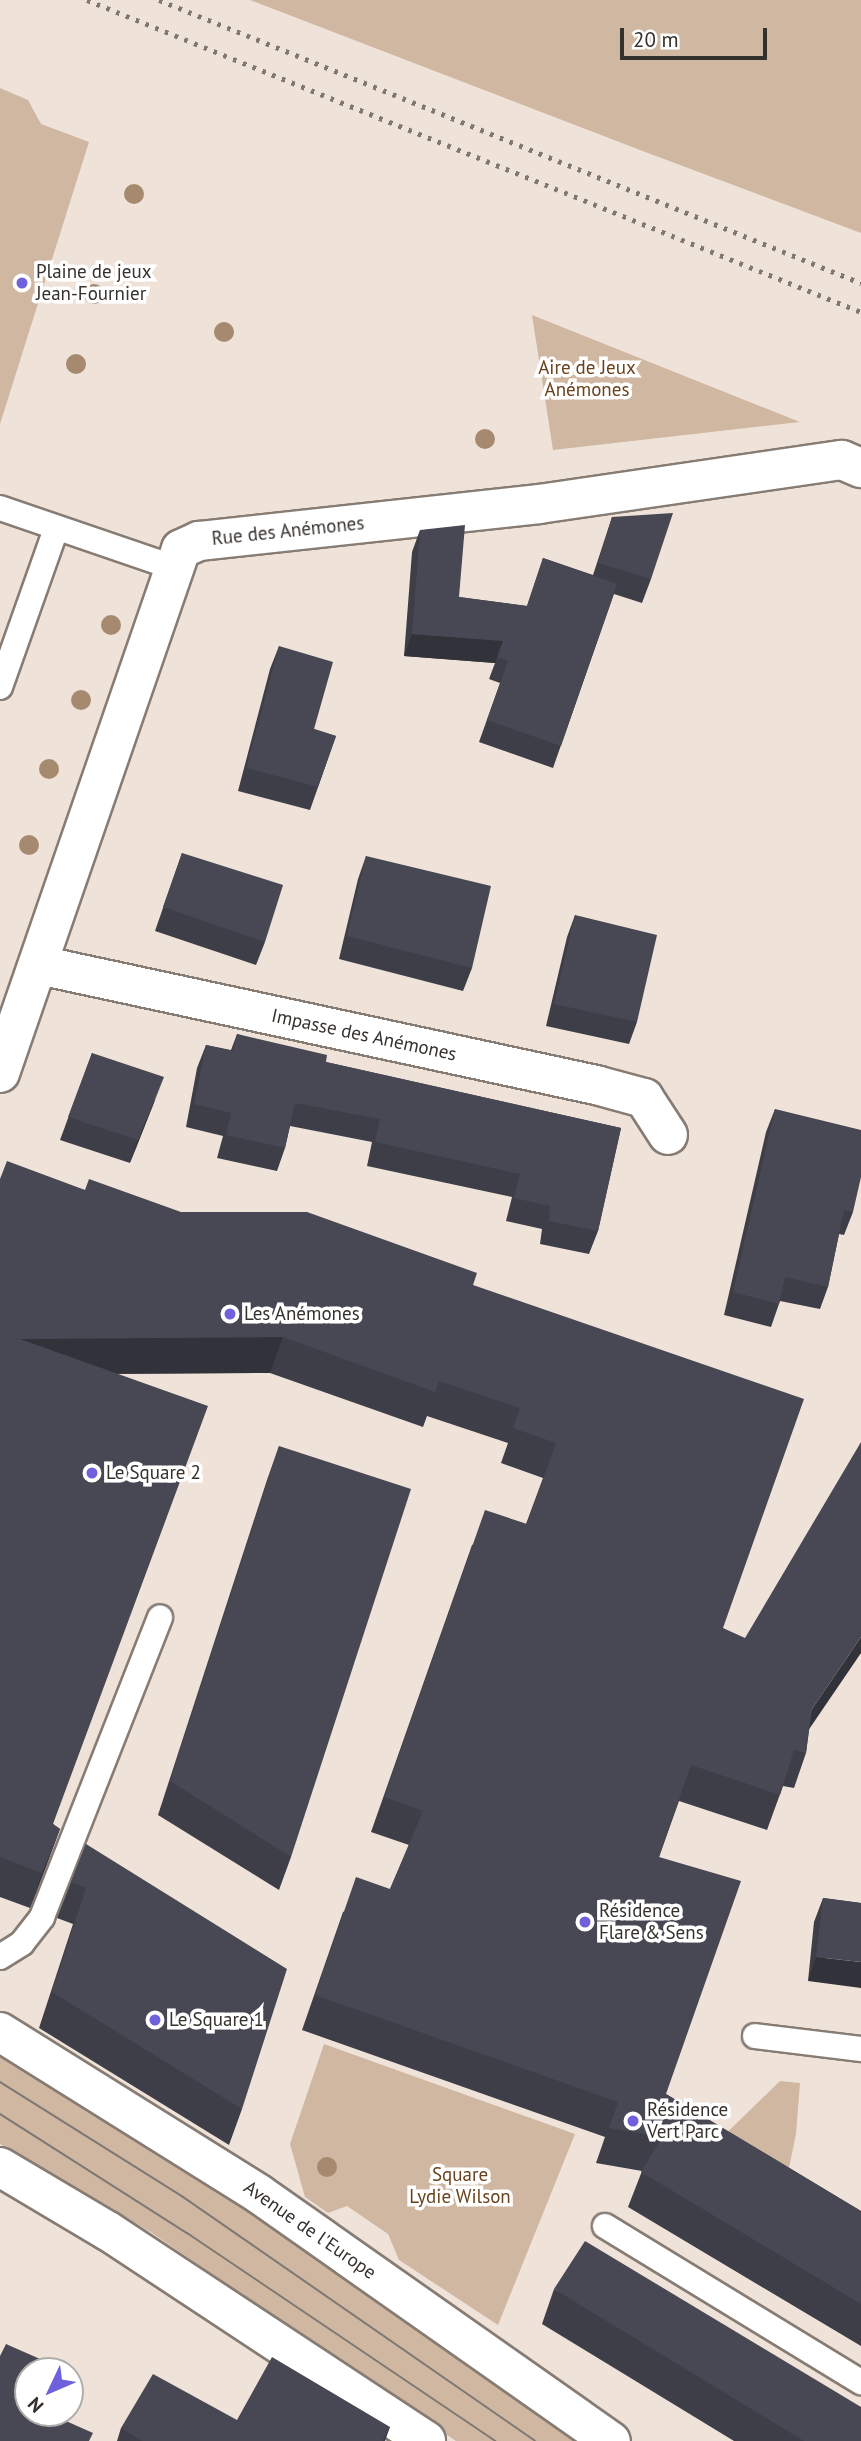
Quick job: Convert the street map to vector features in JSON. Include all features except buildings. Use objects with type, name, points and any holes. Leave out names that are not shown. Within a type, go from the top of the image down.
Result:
[{"type":"street","name":"Rue des Anémones","points":[[0,1073],[181,549],[199,541],[539,504],[842,460],[861,468]]},
{"type":"street","name":"Impasse des Anémones","points":[[39,965],[596,1085],[644,1098],[668,1135]]},
{"type":"street","name":"Avenue de l'Europe","points":[[0,2032],[259,2194],[611,2441]]},
{"type":"street","points":[[0,2167],[108,2231],[426,2441]]},
{"type":"lane","points":[[0,508],[174,568]]},
{"type":"lane","points":[[0,687],[56,528]]},
{"type":"lane","points":[[0,1957],[22,1943],[42,1917],[160,1617]]},
{"type":"lane","points":[[755,2036],[861,2049]]},
{"type":"lane","points":[[605,2226],[861,2382]]},
{"type":"green space","points":[[250,0],[861,0],[861,233],[640,150]]},
{"type":"green space","name":"Plaine de jeux Jean-Fournier","points":[[0,88],[28,100],[41,124],[89,142],[0,424]]},
{"type":"green space","name":"Aire de Jeux Anémones","points":[[532,315],[800,422],[553,450]]},
{"type":"green space","name":"Square Lydie Wilson","points":[[324,2044],[575,2134],[498,2325],[399,2260],[388,2234],[347,2206],[328,2213],[305,2197],[290,2144]]},
{"type":"green space","points":[[0,2048],[240,2201],[582,2441],[456,2441],[152,2233],[0,2144]]},
{"type":"green space","points":[[780,2081],[800,2083],[796,2134],[783,2197],[706,2153]]},
{"type":"tram line","points":[[0,2082],[183,2197],[535,2441]]},
{"type":"tram line","points":[[0,2114],[187,2233],[495,2441]]},
{"type":"railway","points":[[87,0],[861,312]]},
{"type":"railway","points":[[159,0],[861,283]]},
{"type":"place","name":"Plaine de jeux Jean-Fournier","points":[[22,283]]},
{"type":"place","name":"Les Anémones","points":[[230,1314]]},
{"type":"place","name":"Le Square 2","points":[[92,1473]]},
{"type":"place","name":"Résidence Flare & Sens","points":[[585,1922]]},
{"type":"place","name":"Le Square 1","points":[[155,2020]]},
{"type":"place","name":"Résidence Vert Parc","points":[[633,2121]]}]
